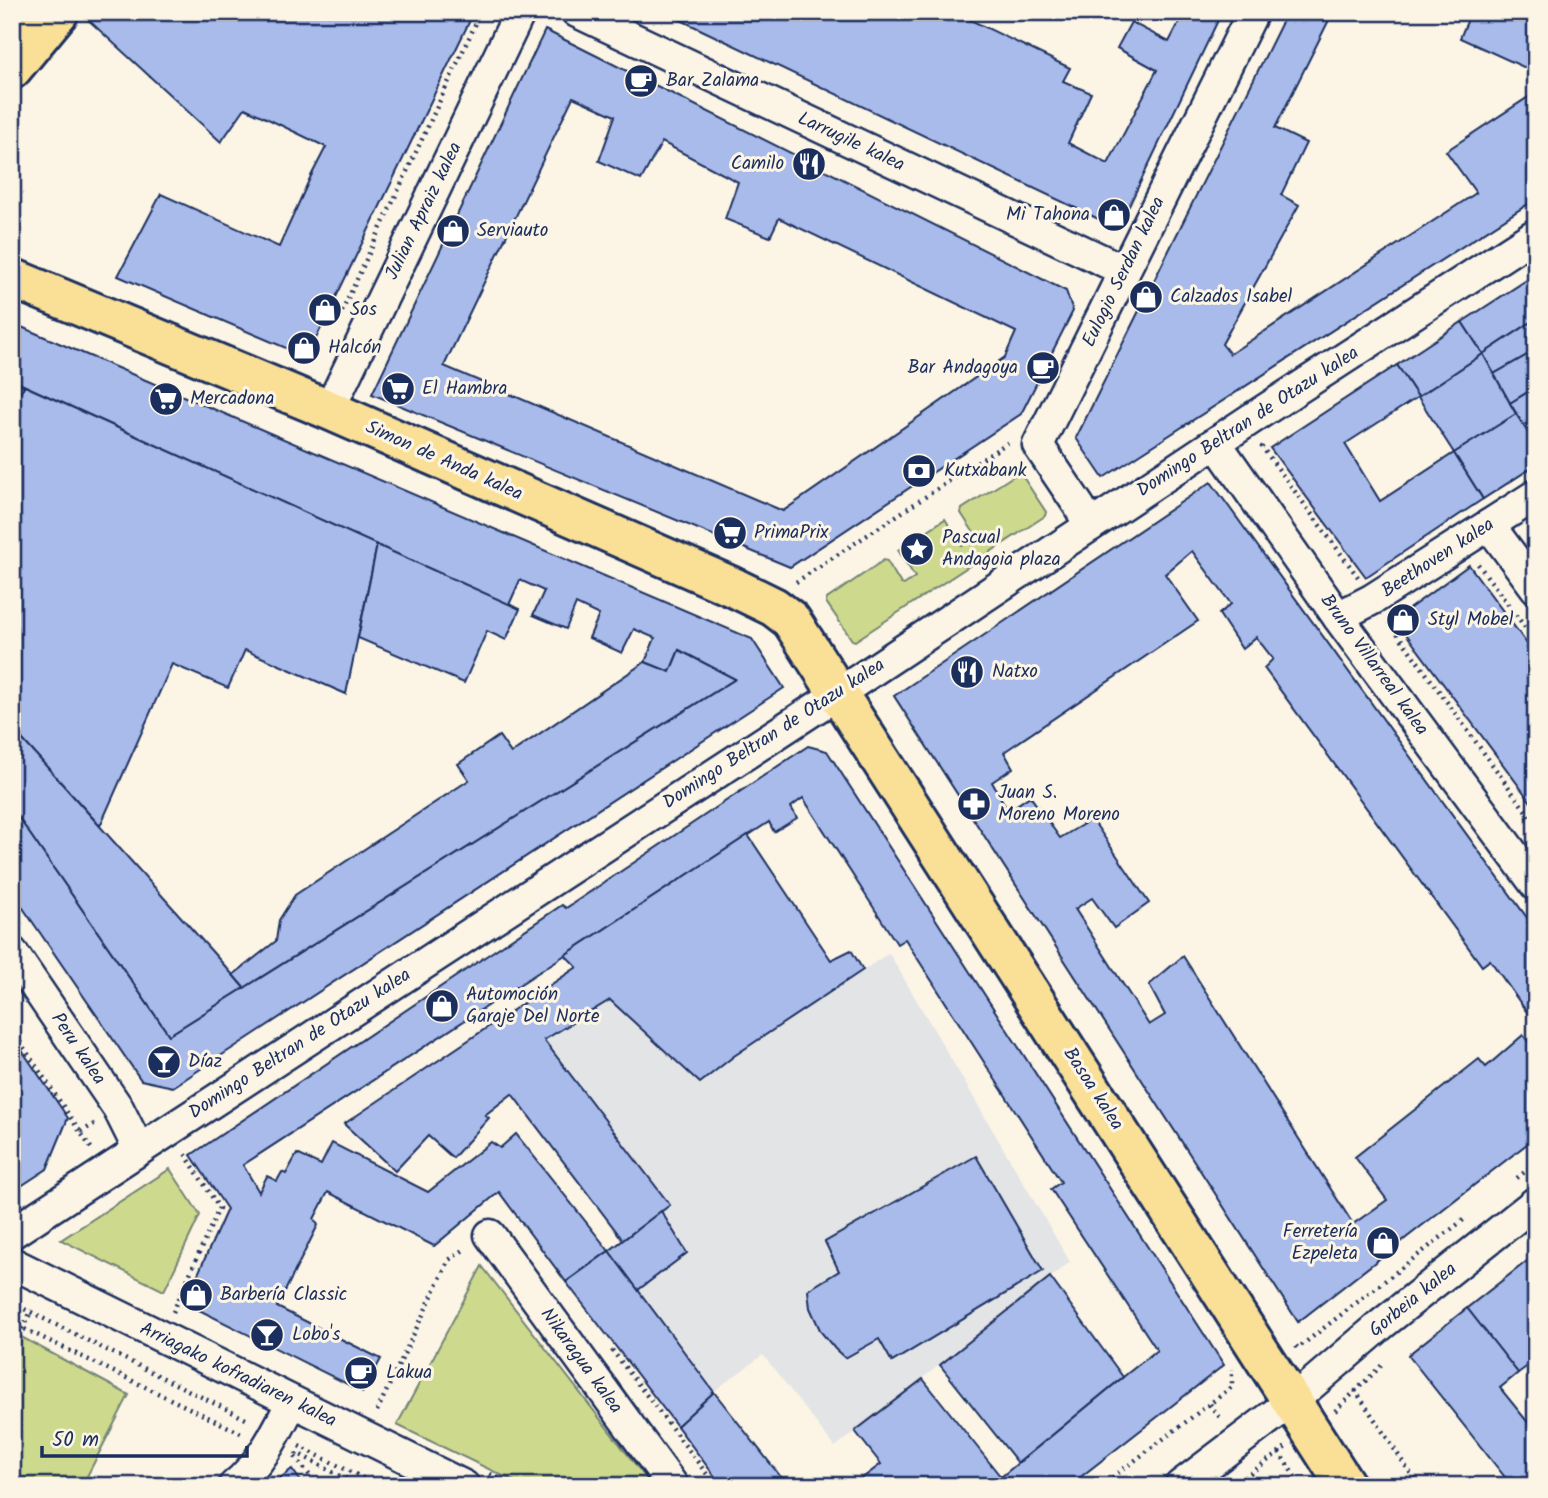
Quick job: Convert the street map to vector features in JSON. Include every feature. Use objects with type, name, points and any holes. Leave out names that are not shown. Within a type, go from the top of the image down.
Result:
[{"type":"main road","points":[[12,69],[59,12]]},
{"type":"main road","name":"Simon de Anda kalea","points":[[12,278],[329,410],[774,607],[791,620],[839,693]]},
{"type":"main road","name":"Basoa kalea","points":[[839,693],[1346,1486]]},
{"type":"street","name":"Julian Apraiz kalea","points":[[329,410],[520,12]]},
{"type":"street","name":"Larrugile kalea","points":[[577,12],[1125,271]]},
{"type":"street","name":"Eulogio Serdan kalea","points":[[1090,526],[1038,445],[1253,12]]},
{"type":"street","name":"Domingo Beltran de Otazu kalea","points":[[12,1233],[1536,234]]},
{"type":"street","name":"Bruno Villarreal kalea","points":[[1216,443],[1338,617],[1536,885]]},
{"type":"street","name":"Beethoven kalea","points":[[1338,617],[1373,599],[1536,495]]},
{"type":"street","points":[[1489,525],[1536,587]]},
{"type":"street","name":"Peru kalea","points":[[12,952],[118,1108],[139,1150]]},
{"type":"street","name":"Gorbeia kalea","points":[[1180,1486],[1292,1401],[1382,1324],[1536,1202]]},
{"type":"street","name":"Nikaragua kalea","points":[[490,1236],[673,1486]]},
{"type":"street","name":"Arriagako kofradiaren kalea","points":[[12,1263],[292,1402],[472,1477]]},
{"type":"street","points":[[234,1486],[247,1475],[276,1434],[292,1402]]},
{"type":"path","points":[[336,323],[481,12]]},
{"type":"path","points":[[803,586],[795,583],[1015,438]]},
{"type":"path","points":[[1273,440],[1262,447],[1362,583]]},
{"type":"path","points":[[1006,444],[1013,454]]},
{"type":"path","points":[[1473,558],[1536,642]]},
{"type":"path","points":[[1383,614],[1536,825]]},
{"type":"path","points":[[12,1030],[92,1148]]},
{"type":"path","points":[[169,1129],[219,1208],[169,1319]]},
{"type":"path","points":[[1514,1181],[1536,1164]]},
{"type":"path","points":[[1292,1339],[1298,1348],[1469,1215]]},
{"type":"path","points":[[374,1417],[449,1260],[490,1236]]},
{"type":"path","points":[[12,1303],[379,1486]]},
{"type":"path","points":[[12,1323],[244,1433],[238,1443]]},
{"type":"path","points":[[610,1346],[716,1486]]},
{"type":"path","points":[[1101,1486],[1232,1387],[1232,1366]]},
{"type":"path","points":[[1356,1391],[1419,1486]]},
{"type":"path","points":[[1279,1452],[1301,1486]]},
{"type":"path","points":[[292,1463],[297,1453],[359,1486]]},
{"type":"path","points":[[295,1457],[318,1486]]},
{"type":"path","points":[[1233,1486],[1255,1469]]},
{"type":"path","points":[[472,1477],[515,1486]]},
{"type":"shaded area","points":[[889,953],[1070,1262],[835,1447],[763,1355],[714,1391],[677,1426],[566,1282],[670,1204],[544,1040],[610,1000],[734,1056]]},
{"type":"green space","points":[[1018,473],[1046,512],[1045,516],[855,641],[852,640],[826,602],[827,599],[884,560],[904,585],[915,577],[898,550],[945,519],[962,546],[975,538],[961,513],[962,509]]},
{"type":"green space","points":[[170,1169],[200,1215],[164,1291],[61,1240]]},
{"type":"green space","points":[[482,1266],[652,1486],[524,1486],[397,1425]]},
{"type":"green space","points":[[12,1332],[129,1395],[82,1486],[24,1486],[12,1480]]},
{"type":"building","points":[[87,12],[474,12],[307,357],[118,276],[161,194],[279,247],[326,147],[245,108],[221,142],[84,16]]},
{"type":"building","points":[[664,12],[954,12],[1070,68],[1063,81],[1091,93],[1068,143],[1108,164],[1157,70],[1117,48],[1131,22],[1169,42],[1183,15],[1177,12],[1222,12],[1126,212],[1107,223]]},
{"type":"building","points":[[1287,12],[1333,12],[1275,128],[1306,143],[1281,195],[1299,205],[1222,344],[1230,354],[1476,193],[1446,151],[1536,92],[1536,199],[1103,478],[1076,438]]},
{"type":"building","points":[[1471,12],[1536,12],[1536,59],[1530,70],[1460,38]]},
{"type":"building","points":[[545,30],[1066,291],[1073,311],[1021,414],[790,567],[372,394]],"holes":[[[573,97],[615,116],[599,161],[641,180],[662,142],[738,182],[725,219],[770,237],[779,218],[1016,332],[1005,357],[783,511],[444,366]]]},
{"type":"building","points":[[1536,274],[1536,319],[1483,354],[1462,322]]},
{"type":"building","points":[[1536,319],[1536,350],[1494,374],[1483,354]]},
{"type":"building","points":[[1462,322],[1483,354],[1418,397],[1397,365]]},
{"type":"building","points":[[12,323],[752,639],[784,688],[173,1087],[141,1080],[12,892],[12,808],[169,1035],[735,679],[679,650],[670,672],[645,662],[655,638],[634,629],[622,653],[589,638],[599,615],[576,604],[566,629],[533,615],[544,591],[520,580],[509,605],[12,380]]},
{"type":"building","points":[[1536,350],[1536,387],[1510,403],[1494,374]]},
{"type":"building","points":[[1483,354],[1516,414],[1454,453],[1418,397]]},
{"type":"building","points":[[1397,365],[1418,397],[1345,444],[1380,501],[1454,453],[1483,499],[1366,577],[1270,448]]},
{"type":"building","points":[[12,380],[25,386],[12,402]]},
{"type":"building","points":[[25,386],[377,545],[346,694],[245,650],[228,688],[172,664],[100,826],[12,728],[12,402]]},
{"type":"building","points":[[1536,387],[1536,419],[1524,426],[1510,403]]},
{"type":"building","points":[[1516,414],[1536,445],[1536,465],[1483,499],[1454,453]]},
{"type":"building","points":[[1536,419],[1536,445],[1524,426]]},
{"type":"building","points":[[1211,482],[1536,930],[1536,1025],[1490,960],[1482,966],[1264,668],[1273,659],[1256,637],[1242,649],[1219,614],[1231,604],[1192,551],[1165,574],[1198,621],[1004,752],[1013,768],[992,782],[1008,811],[1030,796],[1060,838],[1092,819],[1149,903],[1114,928],[1092,898],[1075,909],[1149,1025],[1165,1015],[1149,985],[1183,956],[1353,1224],[1387,1200],[1355,1157],[1479,1059],[1486,1067],[1523,1035],[1536,1052],[1536,1137],[1298,1322],[894,696]]},
{"type":"building","points":[[377,545],[520,609],[506,640],[487,631],[464,683],[358,638]]},
{"type":"building","points":[[1469,565],[1536,656],[1536,809],[1395,619]]},
{"type":"building","points":[[679,650],[735,679],[244,988],[233,975],[276,941],[279,920],[295,895],[469,780],[458,764],[499,736],[511,753],[645,662],[670,672]]},
{"type":"building","points":[[12,728],[244,988],[169,1035],[12,808]]},
{"type":"building","points":[[808,746],[827,751],[1224,1365],[1069,1486],[990,1486],[1157,1350],[1051,1189],[1061,1182],[905,939],[897,944],[803,798],[791,807],[797,818],[774,832],[769,822],[243,1165],[259,1192],[267,1176],[277,1181],[282,1172],[286,1174],[297,1154],[321,1165],[332,1143],[428,1192],[491,1142],[500,1148],[516,1134],[609,1251],[566,1282],[499,1192],[434,1246],[328,1192],[314,1219],[318,1225],[277,1307],[381,1359],[363,1392],[185,1303],[227,1209],[191,1155],[562,905],[566,908]]},
{"type":"building","points":[[748,835],[831,960],[851,950],[863,970],[734,1056],[700,1083],[610,1000],[544,1040],[670,1205],[623,1240],[512,1094],[485,1115],[489,1118],[453,1158],[428,1136],[395,1171],[344,1124],[577,967],[565,955]]},
{"type":"building","points":[[12,1043],[19,1046],[68,1118],[47,1169],[12,1192]]},
{"type":"building","points":[[976,1156],[1043,1271],[892,1362],[879,1339],[845,1358],[821,1332],[810,1308],[808,1290],[839,1271],[825,1242]]},
{"type":"building","points":[[661,1211],[687,1253],[638,1290],[609,1251]]},
{"type":"building","points":[[609,1251],[714,1392],[677,1426],[566,1282]]},
{"type":"building","points":[[1536,1254],[1536,1360],[1518,1373],[1467,1308]]},
{"type":"building","points":[[1050,1277],[1123,1377],[1018,1463],[940,1365]]},
{"type":"building","points":[[1467,1308],[1518,1373],[1500,1388],[1530,1425],[1536,1420],[1536,1486],[1512,1486],[1408,1355]]},
{"type":"building","points":[[923,1379],[1001,1477],[990,1486],[852,1486],[881,1464],[855,1431]]},
{"type":"building","points":[[714,1392],[788,1486],[722,1486],[677,1426]]},
{"type":"building","points":[[292,1469],[304,1486],[270,1486]]},
{"type":"place","name":"Bar Zalama","points":[[641,81]]},
{"type":"place","name":"Camilo","points":[[809,164]]},
{"type":"place","name":"Mi Tahona","points":[[1114,215]]},
{"type":"place","name":"Serviauto","points":[[453,231]]},
{"type":"place","name":"Calzados Isabel","points":[[1146,297]]},
{"type":"place","name":"Sos","points":[[325,310]]},
{"type":"place","name":"Halcón","points":[[304,348]]},
{"type":"place","name":"Bar Andagoya","points":[[1043,368]]},
{"type":"place","name":"El Hambra","points":[[398,389]]},
{"type":"place","name":"Mercadona","points":[[166,399]]},
{"type":"place","name":"Kutxabank","points":[[919,471]]},
{"type":"place","name":"PrimaPrix","points":[[730,533]]},
{"type":"place","name":"Pascual Andagoia plaza","points":[[917,549]]},
{"type":"place","name":"Styl Mobel","points":[[1403,620]]},
{"type":"place","name":"Natxo","points":[[967,672]]},
{"type":"place","name":"Juan S. Moreno Moreno","points":[[974,804]]},
{"type":"place","name":"Automoción Garaje Del Norte","points":[[442,1006]]},
{"type":"place","name":"Díaz","points":[[164,1062]]},
{"type":"place","name":"Ferretería Ezpeleta","points":[[1383,1243]]},
{"type":"place","name":"Barbería Classic","points":[[196,1295]]},
{"type":"place","name":"Lobo's","points":[[267,1335]]},
{"type":"place","name":"Lakua","points":[[361,1373]]}]
